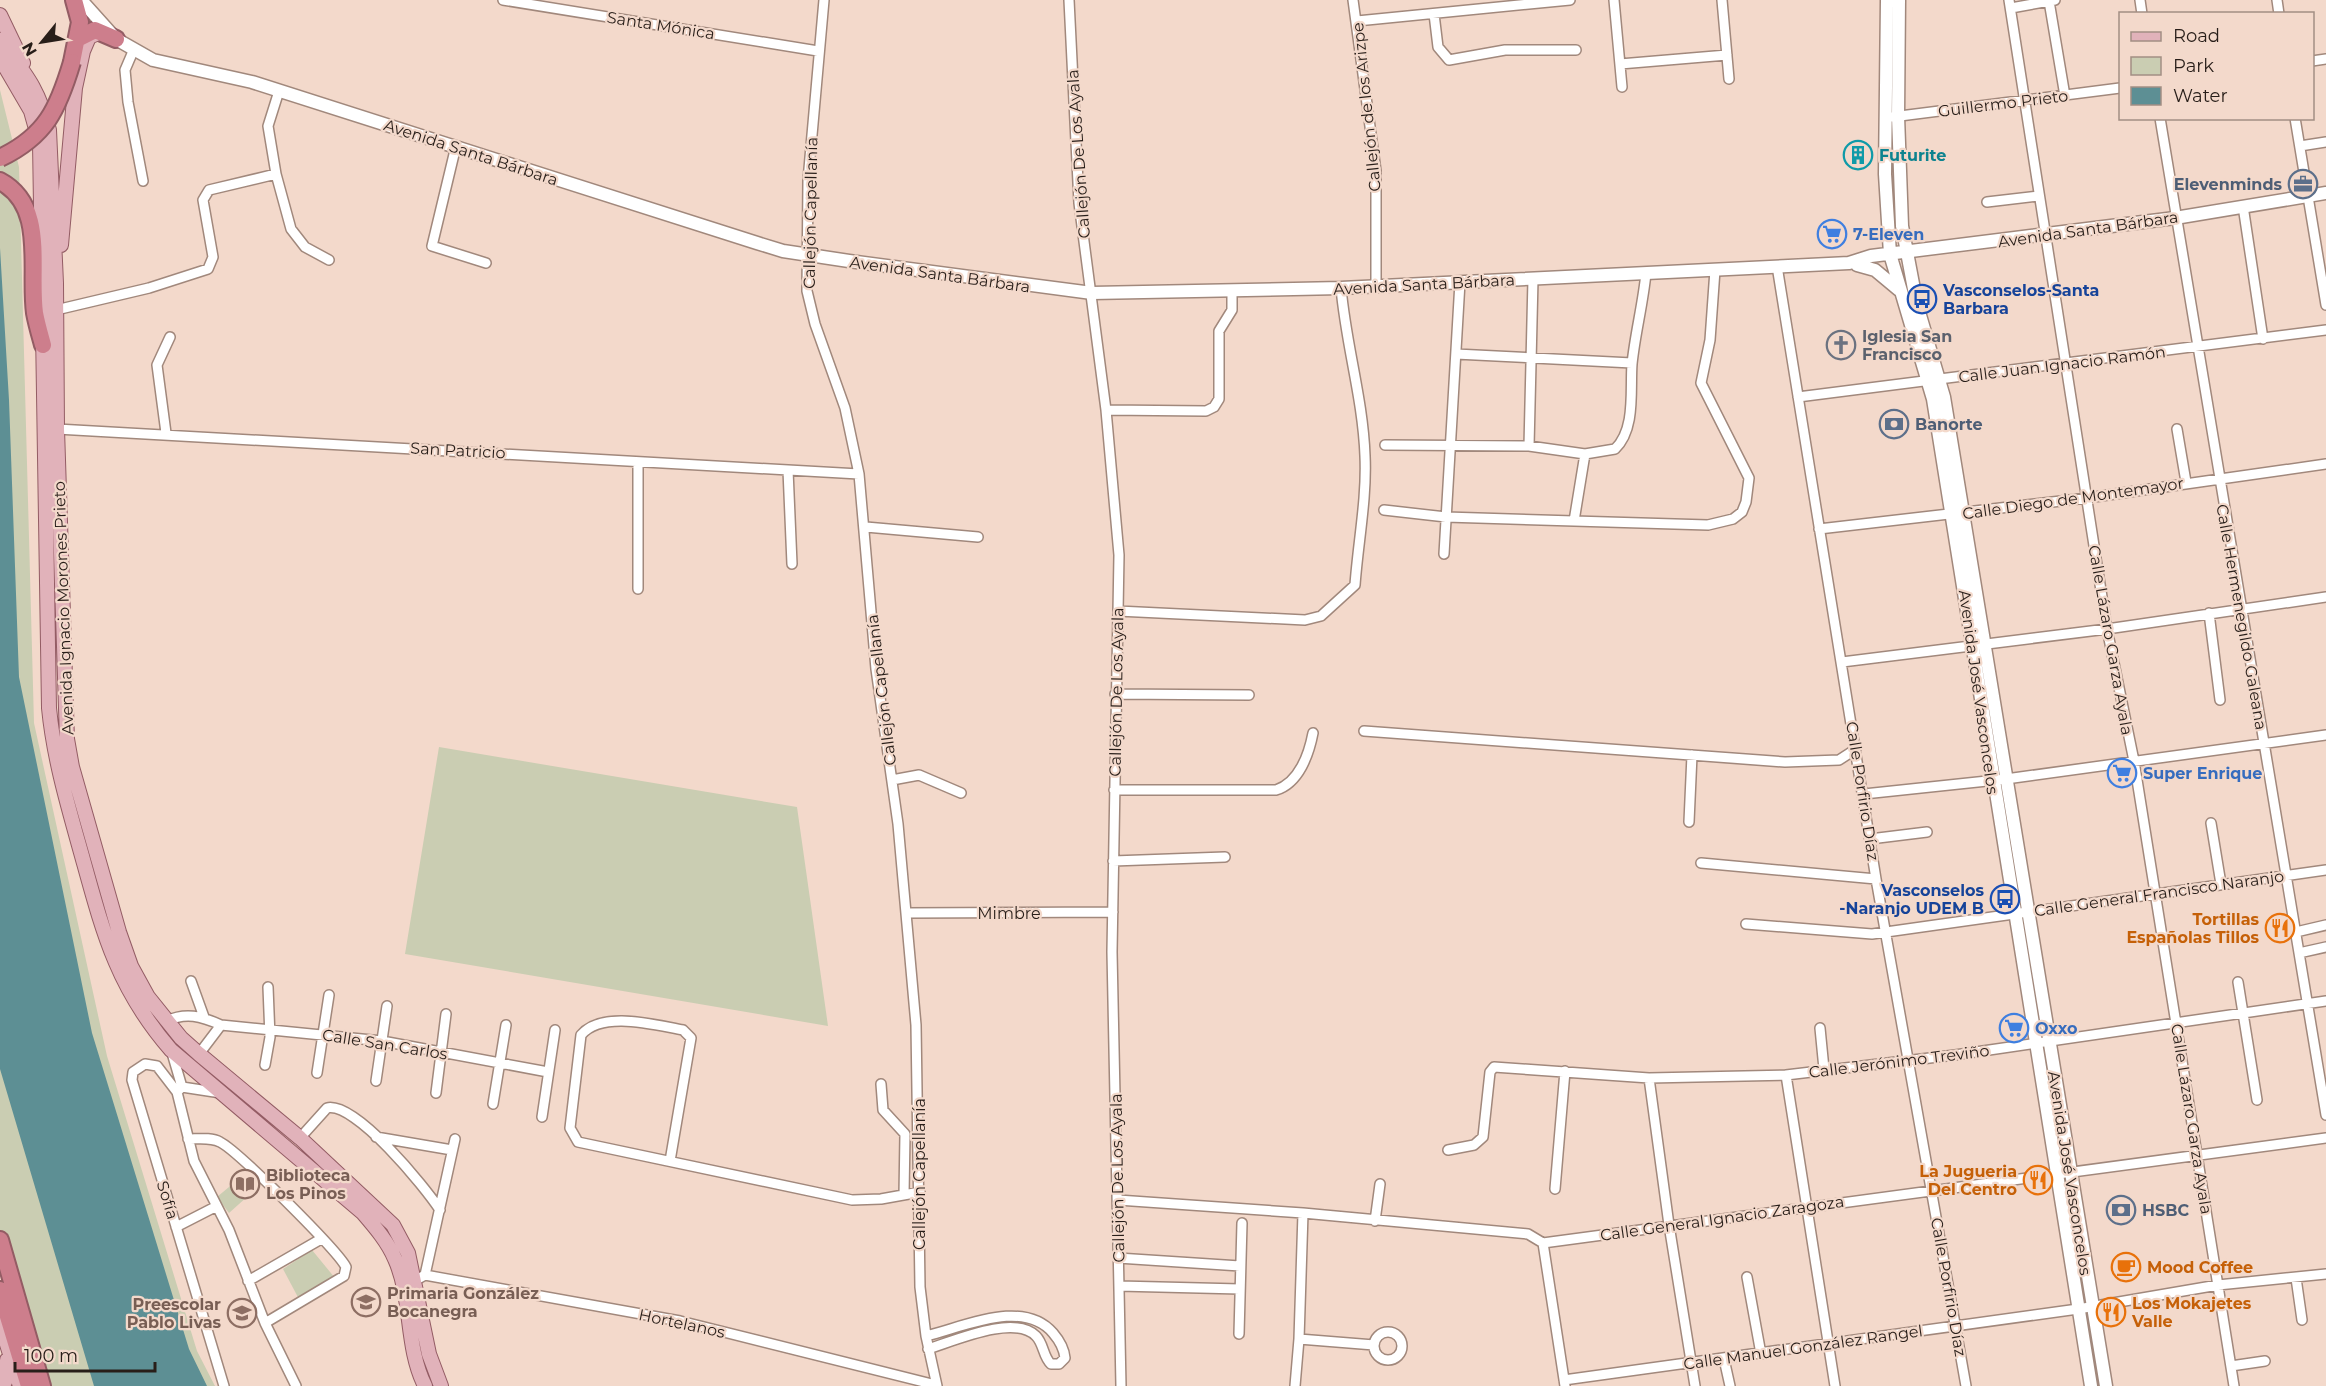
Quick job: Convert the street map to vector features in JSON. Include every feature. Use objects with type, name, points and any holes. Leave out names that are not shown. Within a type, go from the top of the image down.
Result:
[{"type":"highway","points":[[0,158],[16,150],[41,130],[62,96],[79,38],[80,14],[74,0]]},
{"type":"highway","points":[[79,38],[93,30],[109,36]]},
{"type":"highway","points":[[0,181],[11,188],[24,203],[29,214],[33,243],[35,313],[43,345]]},
{"type":"highway","points":[[0,1240],[42,1386]]},
{"type":"highway","points":[[0,1290],[28,1386]]},
{"type":"main road","name":"Avenida Santa Bárbara","points":[[81,0],[109,36],[153,60],[279,91],[757,243],[806,254],[1092,293],[1341,288],[1853,264],[2175,218],[2326,193]]},
{"type":"main road","name":"Avenida José Vasconcelos","points":[[1887,0],[1892,117],[1906,257],[1935,381],[1958,514],[1978,646],[1992,780],[2091,1386]]},
{"type":"main road","name":"Avenida José Vasconcelos","points":[[1899,0],[1886,174],[1891,258],[1899,290],[1935,381]]},
{"type":"main road","points":[[0,15],[15,41],[28,76]]},
{"type":"main road","points":[[56,283],[65,217],[75,88],[87,42],[92,35],[109,36]]},
{"type":"main road","name":"Avenida Ignacio Morones Prieto","points":[[0,40],[28,76],[44,111],[49,130],[56,283],[57,429],[65,704],[72,767],[131,966],[148,997],[166,1021],[199,1054],[300,1138],[393,1225],[421,1278],[429,1354],[441,1386]]},
{"type":"main road","name":"Avenida Ignacio Morones Prieto","points":[[0,58],[31,111],[40,142],[49,708],[57,771],[104,935],[118,971],[148,1024],[171,1050],[363,1213],[381,1234],[396,1259],[422,1385]]},
{"type":"main road","points":[[1853,264],[1875,270],[1899,290]]},
{"type":"main road","name":"Avenida José Vasconcelos","points":[[1978,646],[2006,779],[2029,910],[2106,1386]]},
{"type":"main road","points":[[0,1322],[20,1386]]},
{"type":"main road","points":[[0,1328],[7,1358],[7,1377],[3,1386]]},
{"type":"street","name":"Santa Mónica","points":[[503,0],[818,51]]},
{"type":"street","name":"Callejón Capellanía","points":[[824,0],[808,180],[806,254],[809,306],[845,408],[860,474],[876,669],[892,780],[916,1025],[920,1287],[928,1349],[937,1385]]},
{"type":"street","name":"Callejón De Los Ayala","points":[[1069,0],[1077,175],[1118,521],[1113,912],[1121,1386]]},
{"type":"street","name":"Callejón de los Arizpe","points":[[1353,0],[1376,171],[1376,285]]},
{"type":"street","points":[[1357,21],[1570,0]]},
{"type":"street","points":[[1614,0],[1622,87]]},
{"type":"street","points":[[1722,0],[1729,79]]},
{"type":"street","points":[[2010,4],[2052,0],[2065,96]]},
{"type":"street","name":"Calle Lázaro Garza Ayala","points":[[2010,4],[2107,629],[2134,761],[2153,893],[2198,1155],[2234,1386]]},
{"type":"street","points":[[1434,14],[1438,47],[1449,60],[1504,51],[1576,50]]},
{"type":"street","points":[[134,49],[125,70],[128,102],[143,181]]},
{"type":"street","points":[[1620,64],[1727,55]]},
{"type":"street","name":"Guillermo Prieto","points":[[1892,117],[2119,88]]},
{"type":"street","points":[[279,91],[268,126],[276,174],[291,229],[304,247],[329,260]]},
{"type":"street","name":"Calle Hermenegildo Galeana","points":[[2160,120],[2218,479],[2265,744],[2326,1114]]},
{"type":"street","points":[[2295,120],[2326,305]]},
{"type":"street","points":[[2300,146],[2326,142]]},
{"type":"street","points":[[456,146],[432,246],[486,263]]},
{"type":"street","points":[[56,310],[149,288],[208,269],[213,257],[203,200],[205,194],[209,190],[276,174]]},
{"type":"street","points":[[1987,202],[2039,196]]},
{"type":"street","points":[[2243,206],[2263,339]]},
{"type":"street","name":"Calle Porfirio Díaz","points":[[1777,266],[1876,879],[1966,1386]]},
{"type":"street","points":[[1384,510],[1446,517],[1708,525],[1723,524],[1742,512],[1749,489],[1749,478],[1701,382],[1711,329],[1715,270]]},
{"type":"street","points":[[1385,445],[1529,446],[1585,454],[1609,451],[1623,439],[1631,397],[1632,363],[1646,273]]},
{"type":"street","points":[[1529,446],[1533,279]]},
{"type":"street","points":[[1444,554],[1460,282]]},
{"type":"street","points":[[1118,611],[1305,620],[1321,616],[1355,585],[1365,457],[1355,366],[1347,343],[1341,288]]},
{"type":"street","points":[[1106,410],[1206,411],[1214,407],[1219,399],[1219,331],[1222,322],[1232,310],[1232,291]]},
{"type":"street","name":"Calle Juan Ignacio Ramón","points":[[1798,397],[2067,365],[2326,330]]},
{"type":"street","points":[[166,433],[157,365],[170,337]]},
{"type":"street","points":[[1456,354],[1632,363]]},
{"type":"street","name":"San Patricio","points":[[57,429],[166,433],[860,474]]},
{"type":"street","points":[[2177,429],[2186,482]]},
{"type":"street","points":[[1574,521],[1585,454]]},
{"type":"street","points":[[638,462],[638,589]]},
{"type":"street","name":"Calle Diego de Montemayor","points":[[1819,529],[2087,498],[2186,482],[2326,464]]},
{"type":"street","points":[[788,470],[792,564]]},
{"type":"street","points":[[866,527],[978,537]]},
{"type":"street","points":[[1842,662],[2107,629],[2326,597]]},
{"type":"street","points":[[2209,613],[2220,700]]},
{"type":"street","points":[[1115,694],[1249,695]]},
{"type":"street","points":[[1364,731],[1810,763],[1839,760],[1856,749]]},
{"type":"street","points":[[1114,790],[1276,790],[1284,786],[1302,766],[1310,750],[1313,733]]},
{"type":"street","points":[[1864,794],[2006,779],[2326,735]]},
{"type":"street","points":[[1689,822],[1692,755]]},
{"type":"street","points":[[892,780],[919,775],[961,793]]},
{"type":"street","points":[[2211,823],[2221,884]]},
{"type":"street","points":[[1870,839],[1927,832]]},
{"type":"street","points":[[1113,861],[1225,857]]},
{"type":"street","points":[[1701,863],[1876,879]]},
{"type":"street","name":"Calle General Francisco Naranjo","points":[[1746,924],[1872,934],[2014,912],[2326,870]]},
{"type":"street","name":"Mimbre","points":[[906,914],[1113,912]]},
{"type":"street","points":[[2296,932],[2326,925]]},
{"type":"street","points":[[2299,954],[2326,947]]},
{"type":"street","points":[[191,981],[204,1017]]},
{"type":"street","points":[[2238,982],[2245,1014],[2257,1100]]},
{"type":"street","points":[[265,1065],[270,1037],[268,987]]},
{"type":"street","points":[[317,1073],[329,995]]},
{"type":"street","name":"Calle Jerónimo Treviño","points":[[1448,1150],[1474,1145],[1483,1137],[1491,1068],[1649,1077],[1786,1075],[2176,1025],[2326,1001]]},
{"type":"street","points":[[376,1081],[387,1006]]},
{"type":"street","points":[[436,1093],[443,1054],[446,1014]]},
{"type":"street","name":"Calle San Carlos","points":[[166,1021],[187,1015],[204,1017],[221,1025],[382,1041],[548,1072]]},
{"type":"street","points":[[670,1161],[691,1038],[683,1030],[620,1020],[591,1027],[581,1035],[570,1128],[573,1137],[578,1142],[852,1200],[920,1192]]},
{"type":"street","points":[[199,1054],[221,1025]]},
{"type":"street","points":[[493,1104],[506,1025]]},
{"type":"street","points":[[1820,1028],[1824,1069]]},
{"type":"street","points":[[542,1117],[555,1030]]},
{"type":"street","points":[[171,1050],[194,1161],[215,1207],[229,1230],[265,1323],[296,1386]]},
{"type":"street","name":"Sofía","points":[[179,1090],[157,1066],[145,1064],[133,1072],[132,1080],[224,1386]]},
{"type":"street","points":[[1555,1189],[1565,1071]]},
{"type":"street","points":[[1786,1075],[1835,1386]]},
{"type":"street","points":[[1649,1077],[1669,1225],[1695,1386]]},
{"type":"street","points":[[881,1084],[883,1110],[905,1134],[904,1195]]},
{"type":"street","points":[[179,1090],[221,1093]]},
{"type":"street","points":[[300,1138],[322,1111],[331,1107],[343,1109],[414,1173],[440,1210]]},
{"type":"street","points":[[376,1137],[452,1150]]},
{"type":"street","name":"Calle General Ignacio Zaragoza","points":[[1118,1200],[1303,1213],[1531,1234],[1543,1243],[2326,1138]]},
{"type":"street","points":[[188,1139],[213,1140],[226,1146],[344,1263],[347,1271],[344,1276],[315,1296],[265,1323]]},
{"type":"street","points":[[421,1278],[440,1210],[455,1139]]},
{"type":"street","points":[[1375,1221],[1380,1184]]},
{"type":"street","points":[[177,1227],[215,1207]]},
{"type":"street","points":[[1295,1386],[1299,1339],[1303,1213]]},
{"type":"street","points":[[1239,1334],[1242,1222]]},
{"type":"street","points":[[248,1281],[321,1239]]},
{"type":"street","points":[[1543,1243],[1565,1383]]},
{"type":"street","points":[[1118,1258],[1240,1266]]},
{"type":"street","name":"Calle Manuel González Rangel","points":[[1565,1383],[1599,1375],[2078,1309],[2218,1285],[2326,1274]]},
{"type":"street","points":[[1747,1277],[1761,1354]]},
{"type":"street","name":"Hortelanos","points":[[421,1278],[680,1321],[937,1385]]},
{"type":"street","points":[[2296,1278],[2302,1320]]},
{"type":"street","points":[[1119,1286],[1240,1289]]},
{"type":"street","points":[[926,1336],[1013,1314],[1030,1316],[1051,1330],[1065,1351],[1065,1358],[1059,1364],[1051,1364],[1046,1359],[1039,1340],[1031,1331],[1020,1327],[996,1329],[928,1349]]},
{"type":"street","points":[[960,1328],[962,1338]]},
{"type":"street","points":[[1299,1339],[1374,1346]]},
{"type":"street","points":[[1724,1359],[1730,1386]]},
{"type":"street","points":[[2231,1366],[2265,1361]]},
{"type":"street","points":[[1599,1375],[1600,1386]]},
{"type":"green space","points":[[0,90],[19,167],[34,723],[107,1056],[197,1351],[215,1386],[42,1386],[0,1244]]},
{"type":"green space","points":[[439,747],[797,807],[828,1026],[405,954]]},
{"type":"green space","points":[[235,1182],[248,1196],[229,1213],[217,1197]]},
{"type":"green space","points":[[312,1250],[335,1278],[300,1301],[283,1269]]},
{"type":"water","points":[[0,248],[9,400],[19,677],[92,1033],[189,1349],[207,1386],[94,1386],[0,1069]]},
{"type":"place","name":"Futurite","points":[[1858,155]]},
{"type":"place","name":"Elevenminds","points":[[2303,184]]},
{"type":"place","name":"7-Eleven","points":[[1832,234]]},
{"type":"place","name":"Vasconselos-Santa Barbara","points":[[1922,299]]},
{"type":"place","name":"Iglesia San Francisco","points":[[1841,345]]},
{"type":"place","name":"Banorte","points":[[1894,424]]},
{"type":"place","name":"Super Enrique","points":[[2122,773]]},
{"type":"place","name":"Vasconselos -Naranjo UDEM B","points":[[2005,899]]},
{"type":"place","name":"Tortillas Españolas Tillos","points":[[2280,928]]},
{"type":"place","name":"Oxxo","points":[[2014,1028]]},
{"type":"place","name":"La Jugueria Del Centro","points":[[2038,1180]]},
{"type":"place","name":"Biblioteca Los Pinos","points":[[245,1184]]},
{"type":"place","name":"HSBC","points":[[2121,1210]]},
{"type":"place","name":"Mood Coffee","points":[[2126,1267]]},
{"type":"place","name":"Primaria González Bocanegra","points":[[366,1302]]},
{"type":"place","name":"Los Mokajetes Valle","points":[[2111,1312]]},
{"type":"place","name":"Preescolar Pablo Livas","points":[[242,1313]]}]
